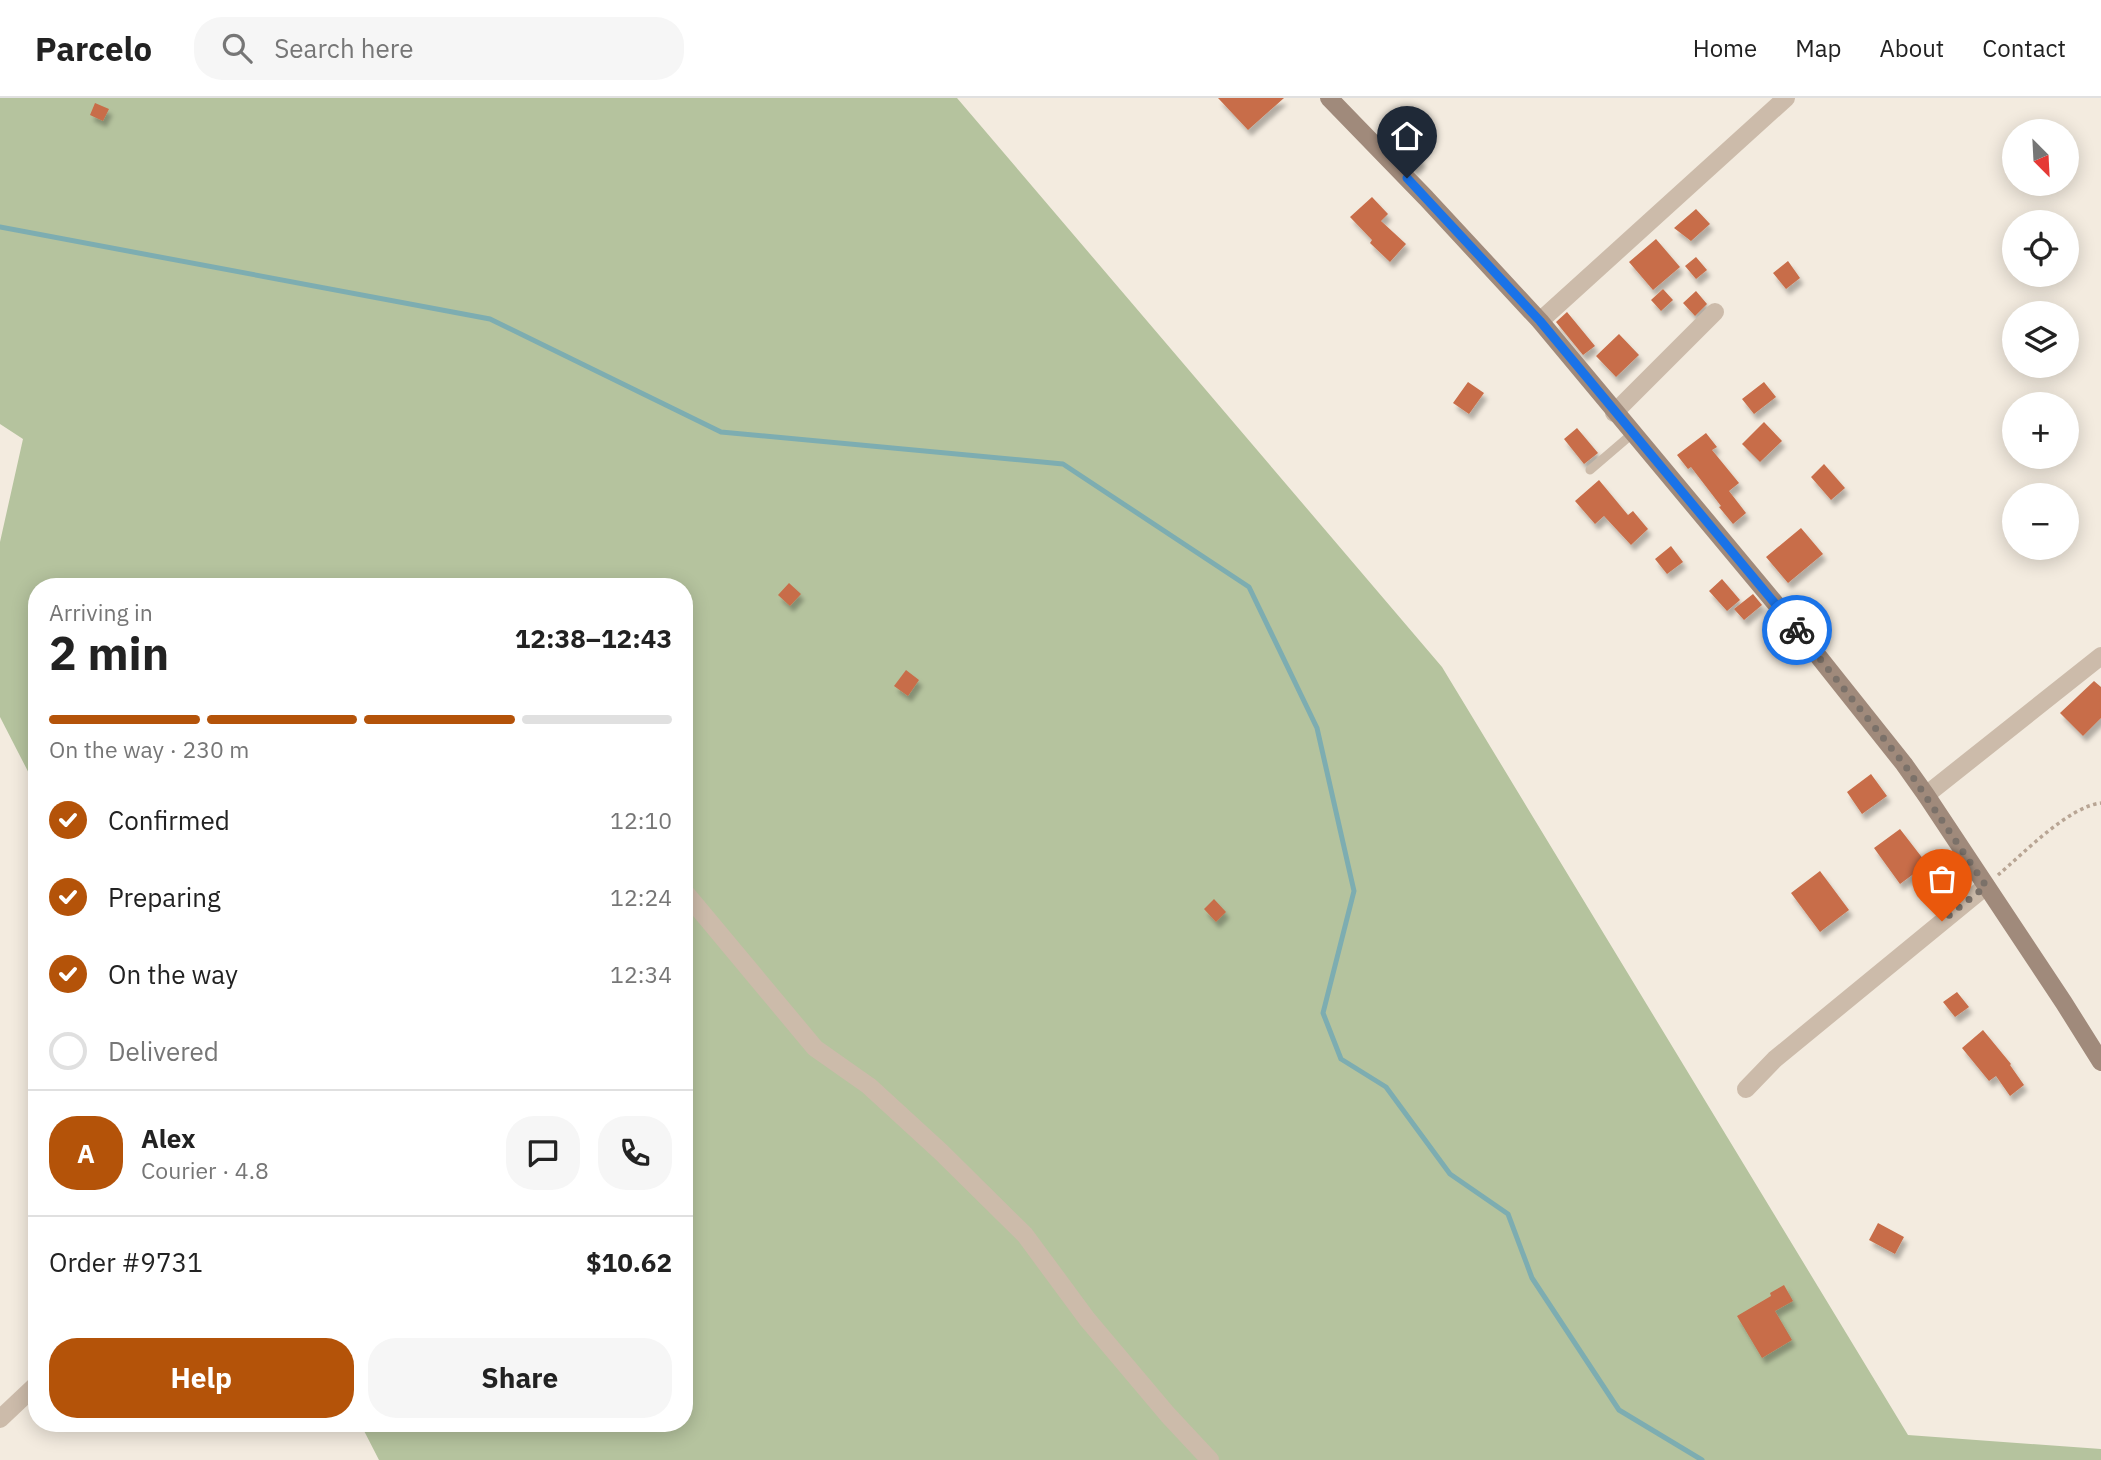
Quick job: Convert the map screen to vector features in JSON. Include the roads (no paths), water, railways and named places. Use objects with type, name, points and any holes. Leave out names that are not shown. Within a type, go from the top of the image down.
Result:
[{"type":"street","points":[[1329,98],[1540,321],[1795,627],[1926,795],[2101,1062]]},
{"type":"street","points":[[1540,321],[1786,98]]},
{"type":"street","points":[[1614,412],[1715,312]]},
{"type":"street","points":[[1926,795],[2101,656]]},
{"type":"street","points":[[1746,1089],[1775,1059],[1986,886]]},
{"type":"street","points":[[693,902],[815,1048],[869,1086],[1025,1235],[1087,1319],[1210,1460]]},
{"type":"street","points":[[0,1419],[28,1393]]},
{"type":"lane","points":[[1590,470],[1632,434]]},
{"type":"waterway","points":[[0,227],[490,319],[721,432],[1063,464],[1249,587],[1317,728],[1354,891],[1323,1013],[1341,1059],[1386,1087],[1450,1174],[1508,1214],[1532,1278],[1619,1410],[1702,1460]]}]
